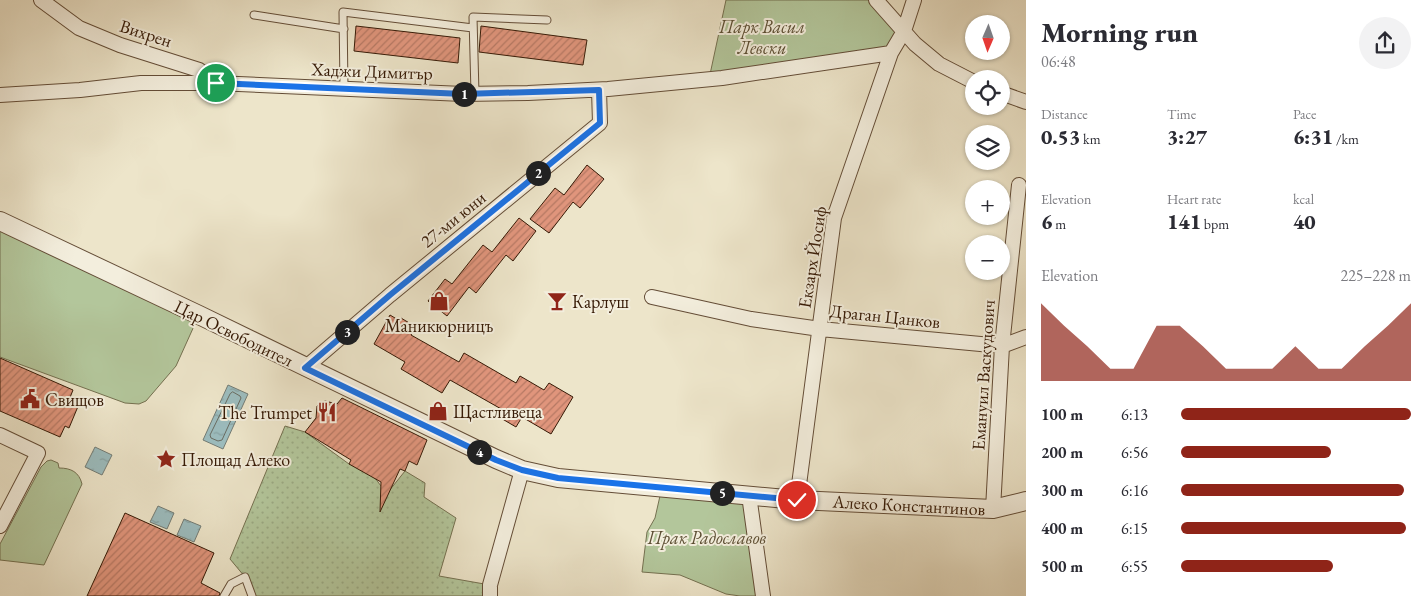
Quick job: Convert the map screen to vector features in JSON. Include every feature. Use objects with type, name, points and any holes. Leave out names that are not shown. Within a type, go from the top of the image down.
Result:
[{"type":"street","name":"Вихрен","points":[[41,0],[80,28],[120,45],[198,70],[216,83]]},
{"type":"street","points":[[876,0],[916,44],[939,64],[965,77]]},
{"type":"street","name":"Екзарх Йосиф","points":[[797,500],[834,218],[891,54],[904,31],[914,0]]},
{"type":"street","name":"Хаджи Димитър","points":[[0,95],[80,90],[141,83],[216,83],[475,94],[599,90],[722,78],[891,54]]},
{"type":"street","name":"27-ми юни","points":[[305,368],[390,295],[600,123],[599,90]]},
{"type":"street","points":[[1010,96],[1026,102]]},
{"type":"street","name":"Емануил Васкудович","points":[[993,509],[1002,346],[1019,185]]},
{"type":"street","name":"Цар Освободител","points":[[0,221],[199,315],[496,460],[522,470]]},
{"type":"street","name":"Драган Цанков","points":[[652,297],[751,318],[820,329],[1002,346],[1026,336]]},
{"type":"street","points":[[0,435],[38,453],[0,526]]},
{"type":"street","points":[[490,596],[490,585],[522,470]]},
{"type":"street","name":"Алеко Константинов","points":[[522,470],[558,478],[797,500],[993,509],[1026,501]]},
{"type":"street","points":[[748,495],[763,596]]},
{"type":"lane","points":[[344,88],[344,12],[474,28]]},
{"type":"lane","points":[[254,16],[344,29]]},
{"type":"lane","points":[[475,94],[473,16],[546,20]]},
{"type":"lane","points":[[224,596],[230,584],[245,577],[252,596]]},
{"type":"green space","name":"Парк Васил Левски","points":[[726,0],[875,0],[904,31],[891,53],[709,79]]},
{"type":"green space","points":[[0,227],[199,315],[176,366],[146,401],[139,404],[125,403],[0,357]]},
{"type":"green space","points":[[285,426],[305,432],[349,464],[369,470],[381,486],[389,491],[405,471],[425,483],[424,497],[456,518],[439,576],[490,585],[490,596],[253,596],[245,577],[230,559]]},
{"type":"green space","points":[[51,460],[58,463],[59,468],[74,472],[79,476],[82,484],[44,565],[0,560],[0,544],[41,467]]},
{"type":"green space","name":"Прак Радославов","points":[[662,487],[749,495],[763,596],[726,594],[680,575],[642,572],[647,532],[655,518]]},
{"type":"water","points":[[228,385],[248,394],[223,449],[203,440]]},
{"type":"water","points":[[95,447],[112,455],[102,475],[85,467]]},
{"type":"water","points":[[158,506],[174,513],[167,529],[150,522]]},
{"type":"water","points":[[184,519],[201,526],[194,542],[177,535]]},
{"type":"building","points":[[356,26],[460,38],[458,63],[354,51]]},
{"type":"building","points":[[481,26],[587,40],[583,65],[479,52]]},
{"type":"building","points":[[587,165],[604,179],[580,208],[573,202],[549,233],[530,219],[555,188],[564,195]]},
{"type":"building","points":[[519,218],[536,231],[513,261],[506,255],[476,293],[469,287],[447,316],[428,301],[445,279],[452,284],[483,245],[492,252]]},
{"type":"building","points":[[390,315],[400,321],[401,318],[416,327],[411,335],[459,362],[464,353],[516,383],[520,376],[544,390],[549,383],[573,397],[551,434],[522,417],[516,427],[499,417],[503,410],[450,380],[442,393],[401,369],[405,362],[374,344]]},
{"type":"building","points":[[0,358],[73,390],[69,400],[79,404],[69,428],[65,426],[60,437],[0,411]]},
{"type":"building","points":[[342,398],[427,440],[417,465],[409,461],[405,471],[400,469],[380,512],[381,482],[349,464],[351,460],[305,432],[316,418],[317,406],[325,401],[337,404]]},
{"type":"building","points":[[125,513],[214,553],[201,583],[220,593],[219,596],[87,596]]},
{"type":"place","name":"Маникюрницъ","points":[[439,301]]},
{"type":"place","name":"Карлуш","points":[[557,301]]},
{"type":"place","name":"Свищов","points":[[30,399]]},
{"type":"place","name":"Щастливеца","points":[[438,411]]},
{"type":"place","name":"The Trumpet","points":[[327,412]]},
{"type":"place","name":"Площад Алеко","points":[[166,459]]},
{"type":"route","points":[[216,83],[463,94],[599,90],[600,123],[390,295],[305,368],[496,460],[522,470],[558,478],[797,500]]}]
